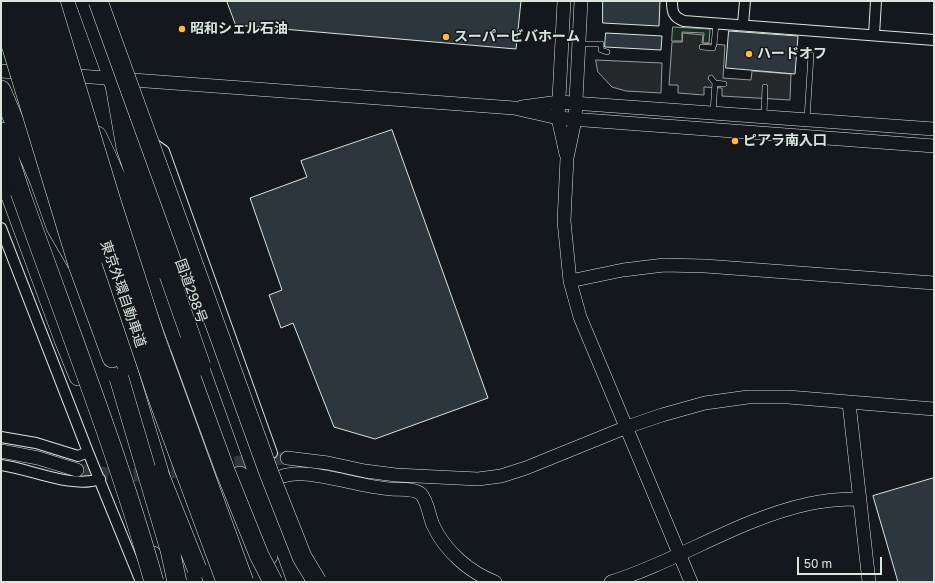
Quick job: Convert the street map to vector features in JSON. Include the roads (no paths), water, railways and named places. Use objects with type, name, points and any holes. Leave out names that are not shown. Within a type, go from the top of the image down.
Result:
[{"type":"highway","points":[[14,1],[86,261],[170,550],[177,582]]},
{"type":"highway","name":"東京外環自動車道","points":[[33,1],[105,242],[160,404],[226,582]]},
{"type":"highway","name":"東京外環自動車道","points":[[50,1],[155,337],[244,582]]},
{"type":"highway","name":"国道298号","points":[[84,1],[113,82],[134,130],[296,582]]},
{"type":"highway","points":[[98,1],[269,474],[302,557],[318,582]]},
{"type":"highway","points":[[1,12],[193,582]]},
{"type":"highway","points":[[113,82],[126,148],[267,554],[280,582]]},
{"type":"highway","points":[[1,90],[40,182],[56,227],[86,261]]},
{"type":"highway","points":[[82,104],[109,161],[142,241],[226,473],[259,555],[273,582]]},
{"type":"highway","points":[[1,132],[31,222],[116,459],[154,582]]},
{"type":"highway","points":[[1,172],[63,340],[165,582]]},
{"type":"highway","points":[[120,378],[202,582]]},
{"type":"street","points":[[564,1],[558,118],[567,158]]},
{"type":"street","points":[[581,1],[577,102],[567,158],[564,221],[570,281],[580,316],[690,582]]},
{"type":"street","points":[[672,1],[673,13],[676,18],[684,21],[743,24],[934,40]]},
{"type":"street","points":[[743,24],[745,1]]},
{"type":"street","points":[[874,35],[876,1]]},
{"type":"street","points":[[1,71],[113,82],[514,108],[558,118],[575,120],[934,146]]},
{"type":"street","points":[[514,108],[559,102],[577,102],[934,129]]},
{"type":"street","points":[[134,130],[164,151],[280,477],[304,550],[318,582]]},
{"type":"street","points":[[1,228],[88,452],[141,582]]},
{"type":"street","points":[[1,259],[11,257]]},
{"type":"street","points":[[570,281],[623,270],[664,265],[713,266],[934,283]]},
{"type":"street","points":[[287,458],[328,463],[364,471],[396,475],[478,478],[501,476],[526,468],[627,427],[705,403],[748,397],[788,397],[934,409]]},
{"type":"street","points":[[849,403],[869,582]]},
{"type":"street","points":[[1,437],[36,443],[78,456],[88,452]]},
{"type":"street","points":[[1,451],[38,458],[77,470]]},
{"type":"street","points":[[1,465],[67,480],[89,483],[100,479]]},
{"type":"street","points":[[280,477],[289,474],[305,474],[364,486],[412,490],[420,493],[425,500],[434,526],[454,556],[472,570],[495,582]]},
{"type":"street","points":[[611,582],[635,574],[763,518],[799,507],[831,500],[859,498]]},
{"type":"lane","points":[[702,47],[713,47],[716,23]]},
{"type":"lane","points":[[579,44],[601,44],[601,50],[607,52]]},
{"type":"lane","points":[[807,120],[811,56]]},
{"type":"lane","points":[[712,78],[714,83],[713,113]]},
{"type":"lane","points":[[714,83],[724,84]]},
{"type":"lane","points":[[764,117],[765,87]]},
{"type":"tunnel","points":[[216,466],[246,461],[287,458]]},
{"type":"tunnel","points":[[77,470],[125,476],[192,470]]},
{"type":"place","name":"昭和シェル石油","points":[[182,29]]},
{"type":"place","name":"スーパービバホーム","points":[[446,37]]},
{"type":"place","name":"ハードオフ","points":[[749,54]]},
{"type":"place","name":"ピアラ南入口","points":[[735,141]]}]
